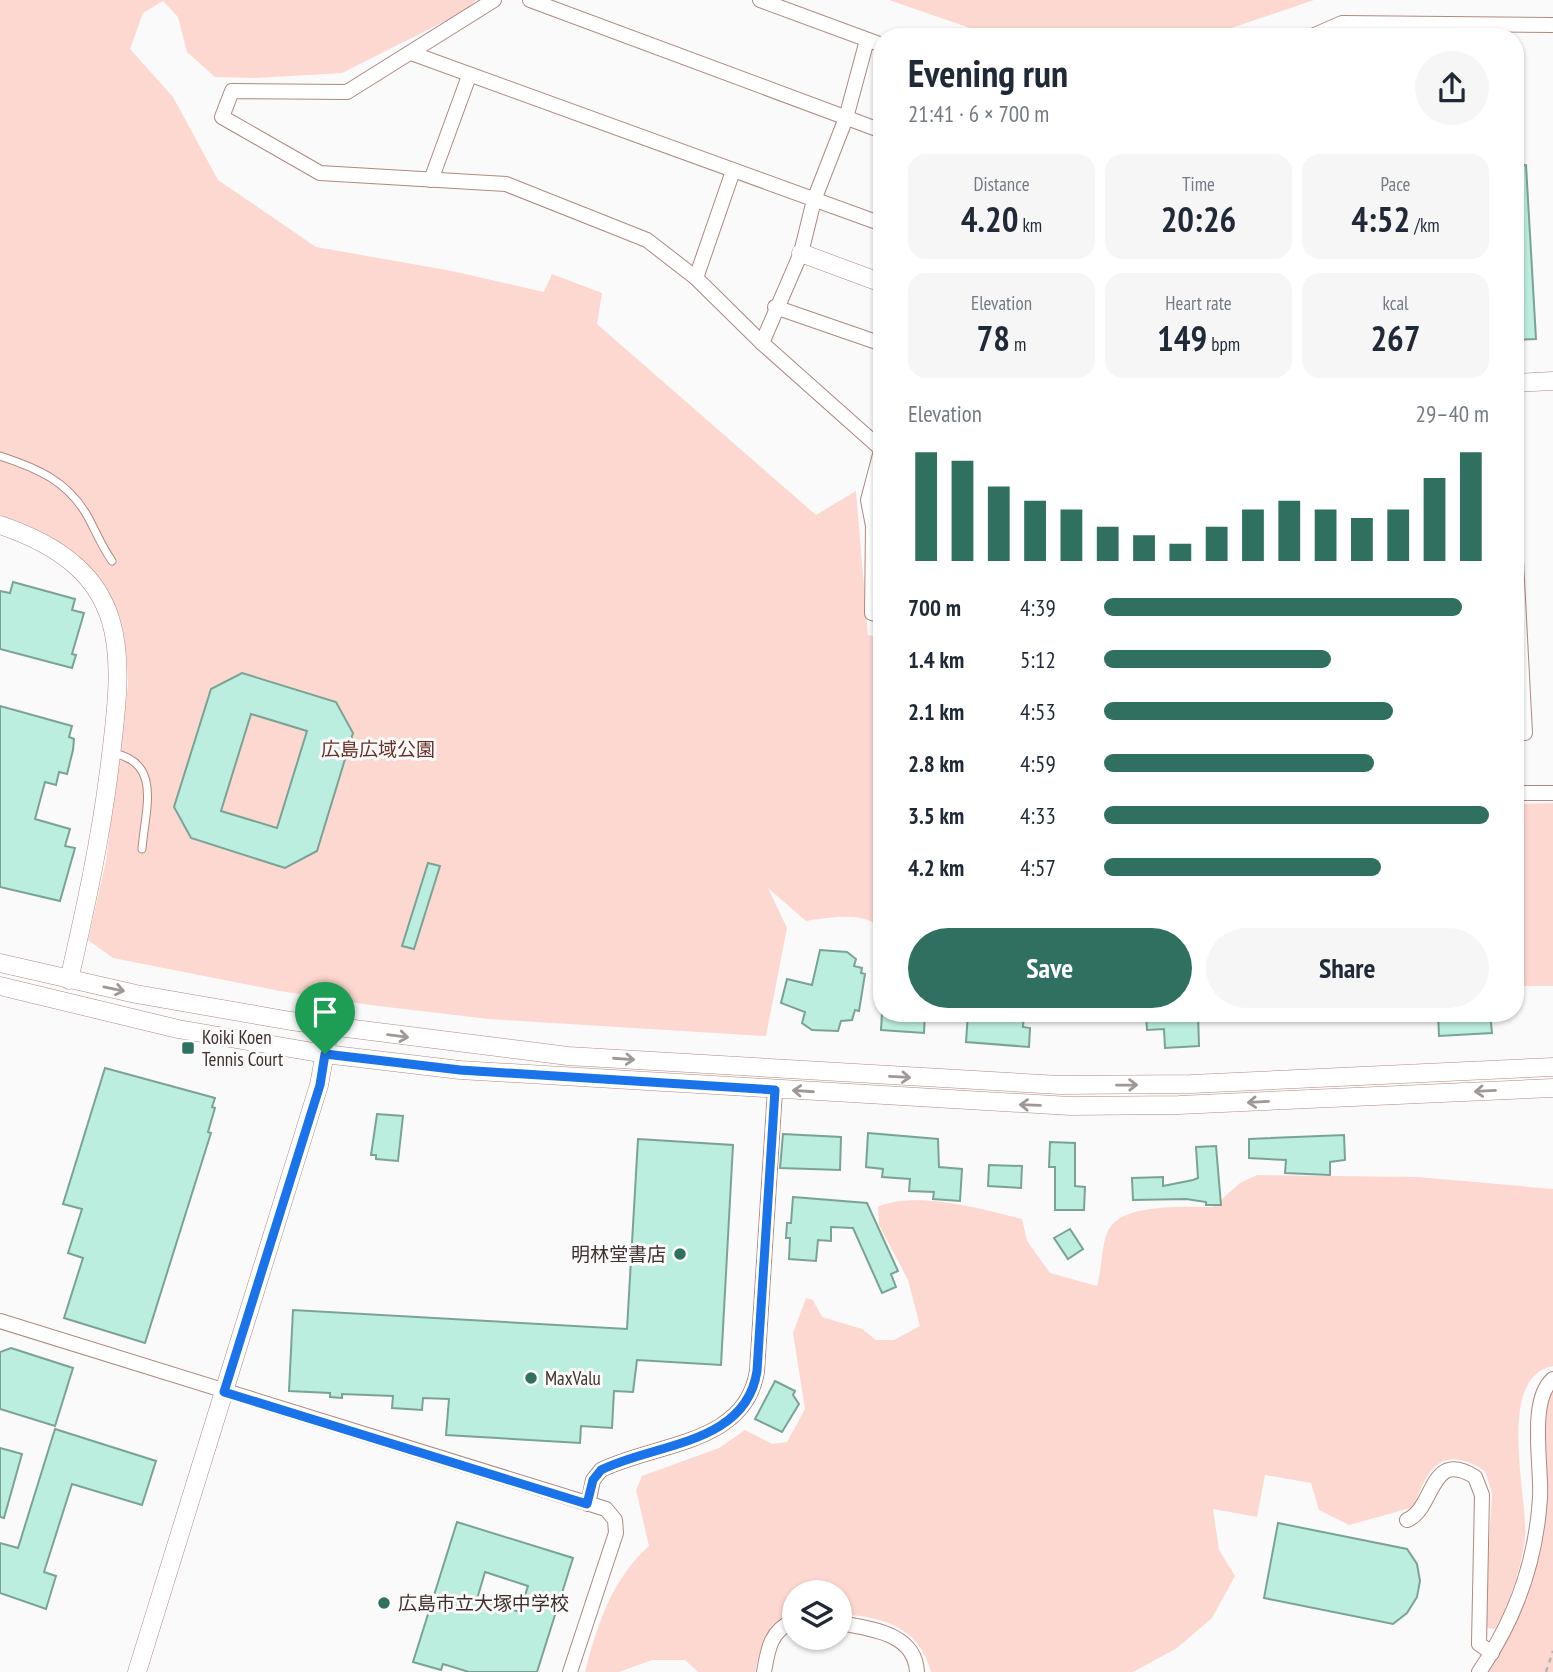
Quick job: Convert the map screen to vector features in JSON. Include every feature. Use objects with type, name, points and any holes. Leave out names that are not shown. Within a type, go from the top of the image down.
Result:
[{"type":"street","points":[[494,0],[347,92],[232,91],[222,117],[320,173],[506,184],[647,240],[696,278],[762,343],[873,440]]},
{"type":"street","points":[[530,0],[873,128]]},
{"type":"street","points":[[760,0],[873,42]]},
{"type":"street","points":[[1331,28],[1342,23],[1553,26]]},
{"type":"street","points":[[762,343],[775,307],[801,253],[814,200],[846,118],[867,40]]},
{"type":"street","points":[[411,53],[873,221]]},
{"type":"street","points":[[431,180],[469,76]]},
{"type":"street","points":[[696,278],[733,171]]},
{"type":"street","points":[[801,253],[873,280]]},
{"type":"street","points":[[775,307],[873,341]]},
{"type":"street","points":[[1524,383],[1553,381]]},
{"type":"street","points":[[873,480],[868,500],[873,526],[873,613]]},
{"type":"street","points":[[0,524],[30,536],[64,555],[91,584],[106,608],[119,659],[111,753],[98,852],[69,980]]},
{"type":"street","points":[[1524,793],[1553,793]]},
{"type":"street","points":[[0,963],[69,980],[330,1027],[568,1056],[1060,1085],[1191,1084],[1553,1067]]},
{"type":"street","points":[[0,986],[178,1029],[325,1054],[460,1070],[1024,1105],[1116,1106],[1553,1088]]},
{"type":"street","points":[[137,1672],[320,1085],[330,1027]]},
{"type":"street","points":[[587,1504],[593,1480],[601,1470],[712,1432],[732,1418],[750,1395],[757,1371],[775,1090]]},
{"type":"street","points":[[0,1321],[606,1510],[615,1520],[616,1533],[570,1672]]},
{"type":"street","points":[[1479,1672],[1492,1653],[1522,1592],[1538,1528],[1541,1468],[1539,1406],[1543,1390],[1553,1379]]},
{"type":"street","points":[[1407,1520],[1419,1513],[1431,1485],[1438,1476],[1461,1471],[1475,1477],[1482,1495],[1479,1644],[1492,1653]]},
{"type":"street","points":[[852,1625],[881,1631],[903,1642],[916,1659],[917,1672]]},
{"type":"street","points":[[764,1672],[768,1646],[782,1626]]},
{"type":"lane","points":[[1,458],[39,470],[67,489],[88,516],[112,561]]},
{"type":"lane","points":[[111,753],[129,757],[143,769],[146,785],[142,849]]},
{"type":"path","points":[[1546,1672],[1552,1661],[1553,1651]]},
{"type":"green space","name":"広島広域公園","points":[[0,0],[476,0],[467,10],[342,73],[256,78],[215,77],[187,52],[178,17],[163,1],[143,13],[130,49],[173,97],[218,180],[316,247],[452,271],[544,292],[552,274],[602,293],[597,324],[816,515],[856,491],[868,635],[873,636],[873,923],[846,917],[806,921],[768,888],[787,928],[766,1036],[489,1019],[370,1005],[280,991],[113,958],[88,940],[106,861],[128,685],[126,653],[120,624],[110,599],[96,576],[77,557],[30,527],[0,515]]},
{"type":"green space","points":[[889,0],[1314,0],[1232,28],[970,28]]},
{"type":"green space","points":[[1553,803],[1553,986],[1524,986],[1524,804]]},
{"type":"green space","points":[[1257,1175],[1418,1177],[1553,1189],[1553,1366],[1535,1375],[1525,1392],[1519,1414],[1518,1440],[1525,1536],[1515,1584],[1495,1629],[1487,1628],[1485,1611],[1492,1493],[1485,1471],[1470,1463],[1448,1460],[1431,1471],[1414,1507],[1349,1525],[1319,1510],[1311,1483],[1265,1475],[1257,1517],[1213,1509],[1219,1550],[1235,1576],[1212,1618],[1177,1648],[1133,1672],[931,1672],[918,1644],[908,1634],[885,1622],[852,1616],[852,1580],[782,1580],[782,1621],[767,1637],[755,1672],[698,1672],[685,1660],[652,1660],[619,1672],[585,1672],[601,1620],[616,1588],[636,1559],[649,1546],[636,1490],[642,1476],[719,1448],[745,1430],[772,1444],[787,1442],[805,1409],[793,1333],[806,1298],[813,1300],[822,1317],[862,1329],[876,1340],[894,1340],[920,1326],[908,1280],[879,1225],[878,1207],[893,1202],[930,1201],[969,1206],[1022,1219],[1027,1241],[1050,1273],[1097,1286],[1105,1239],[1114,1223],[1124,1216],[1154,1208],[1213,1207],[1240,1183]]},
{"type":"green space","points":[[1553,1386],[1553,1672],[1489,1672],[1513,1626],[1537,1553],[1547,1476],[1546,1408]]},
{"type":"building","points":[[1524,165],[1536,339],[1524,340]]},
{"type":"building","points":[[13,582],[75,599],[72,610],[84,613],[72,654],[76,655],[72,668],[0,649],[0,591],[10,593]]},
{"type":"building","points":[[242,673],[336,702],[353,733],[317,851],[285,868],[191,838],[174,807],[211,689]],"holes":[[[251,714],[307,731],[277,828],[221,811]]]},
{"type":"building","points":[[0,706],[72,726],[69,737],[74,739],[73,750],[67,774],[59,772],[56,785],[45,782],[35,819],[70,829],[65,846],[75,848],[60,901],[0,887]]},
{"type":"building","points":[[428,863],[440,866],[414,949],[402,946]]},
{"type":"building","points":[[820,950],[847,952],[856,959],[854,966],[862,968],[861,973],[865,974],[859,1011],[855,1010],[852,1020],[841,1021],[838,1031],[812,1030],[802,1023],[805,1012],[781,1003],[787,979],[812,985]]},
{"type":"building","points":[[881,1022],[925,1022],[924,1033],[881,1030]]},
{"type":"building","points":[[967,1022],[1023,1022],[1023,1027],[1030,1028],[1029,1047],[966,1042]]},
{"type":"building","points":[[1147,1022],[1198,1022],[1199,1046],[1165,1048],[1164,1029],[1147,1030]]},
{"type":"building","points":[[1438,1022],[1491,1022],[1492,1033],[1439,1036]]},
{"type":"building","points":[[105,1068],[215,1098],[208,1132],[211,1133],[145,1343],[64,1318],[83,1258],[68,1253],[82,1209],[63,1204]]},
{"type":"building","points":[[377,1114],[403,1116],[398,1161],[376,1159],[376,1155],[371,1155]]},
{"type":"building","points":[[868,1133],[938,1139],[939,1167],[962,1169],[960,1201],[933,1199],[934,1192],[909,1191],[910,1179],[882,1177],[883,1169],[866,1167]]},
{"type":"building","points":[[783,1134],[841,1137],[840,1170],[780,1168]]},
{"type":"building","points":[[1344,1135],[1345,1160],[1330,1162],[1330,1175],[1285,1173],[1286,1160],[1249,1158],[1249,1139]]},
{"type":"building","points":[[638,1139],[733,1145],[721,1365],[637,1360],[633,1392],[614,1391],[612,1428],[581,1426],[580,1443],[446,1435],[449,1399],[423,1398],[422,1410],[392,1408],[393,1396],[342,1394],[342,1398],[330,1397],[330,1393],[289,1391],[293,1310],[627,1329]]},
{"type":"building","points":[[1050,1142],[1075,1143],[1075,1186],[1085,1187],[1084,1210],[1055,1210],[1055,1167],[1049,1167]]},
{"type":"building","points":[[1216,1146],[1221,1205],[1206,1205],[1206,1202],[1186,1199],[1133,1200],[1132,1178],[1163,1177],[1163,1186],[1193,1180],[1198,1178],[1196,1147]]},
{"type":"building","points":[[989,1165],[1022,1166],[1021,1188],[988,1186]]},
{"type":"building","points":[[793,1197],[867,1203],[898,1271],[891,1274],[896,1287],[882,1293],[853,1228],[831,1227],[831,1241],[818,1240],[816,1261],[789,1259],[790,1238],[786,1238],[787,1223],[791,1223]]},
{"type":"building","points":[[1070,1229],[1083,1249],[1068,1259],[1054,1238]]},
{"type":"building","points":[[11,1348],[73,1368],[55,1426],[0,1409],[0,1352]]},
{"type":"building","points":[[775,1381],[795,1391],[793,1395],[799,1404],[782,1432],[755,1419]]},
{"type":"building","points":[[55,1429],[156,1461],[142,1505],[72,1484],[44,1572],[56,1576],[46,1609],[0,1593],[0,1543],[18,1548]]},
{"type":"building","points":[[0,1448],[22,1454],[4,1518],[0,1517]]},
{"type":"building","points":[[457,1522],[573,1558],[537,1672],[469,1672],[443,1664],[441,1670],[413,1662]],"holes":[[[485,1572],[528,1586],[520,1612],[477,1599]]]},
{"type":"building","points":[[1278,1523],[1407,1549],[1417,1564],[1420,1581],[1417,1597],[1407,1613],[1393,1624],[1264,1598]]},
{"type":"place","name":"Koiki Koen Tennis Court","points":[[188,1048]]},
{"type":"place","name":"明林堂書店","points":[[680,1254]]},
{"type":"place","name":"MaxValu","points":[[531,1378]]},
{"type":"place","name":"広島市立大塚中学校","points":[[384,1603]]},
{"type":"route","points":[[325,1054],[460,1070],[775,1090],[757,1371],[755,1383],[743,1407],[723,1426],[712,1432],[601,1470],[593,1480],[587,1504],[224,1392],[320,1085],[325,1054]]}]
